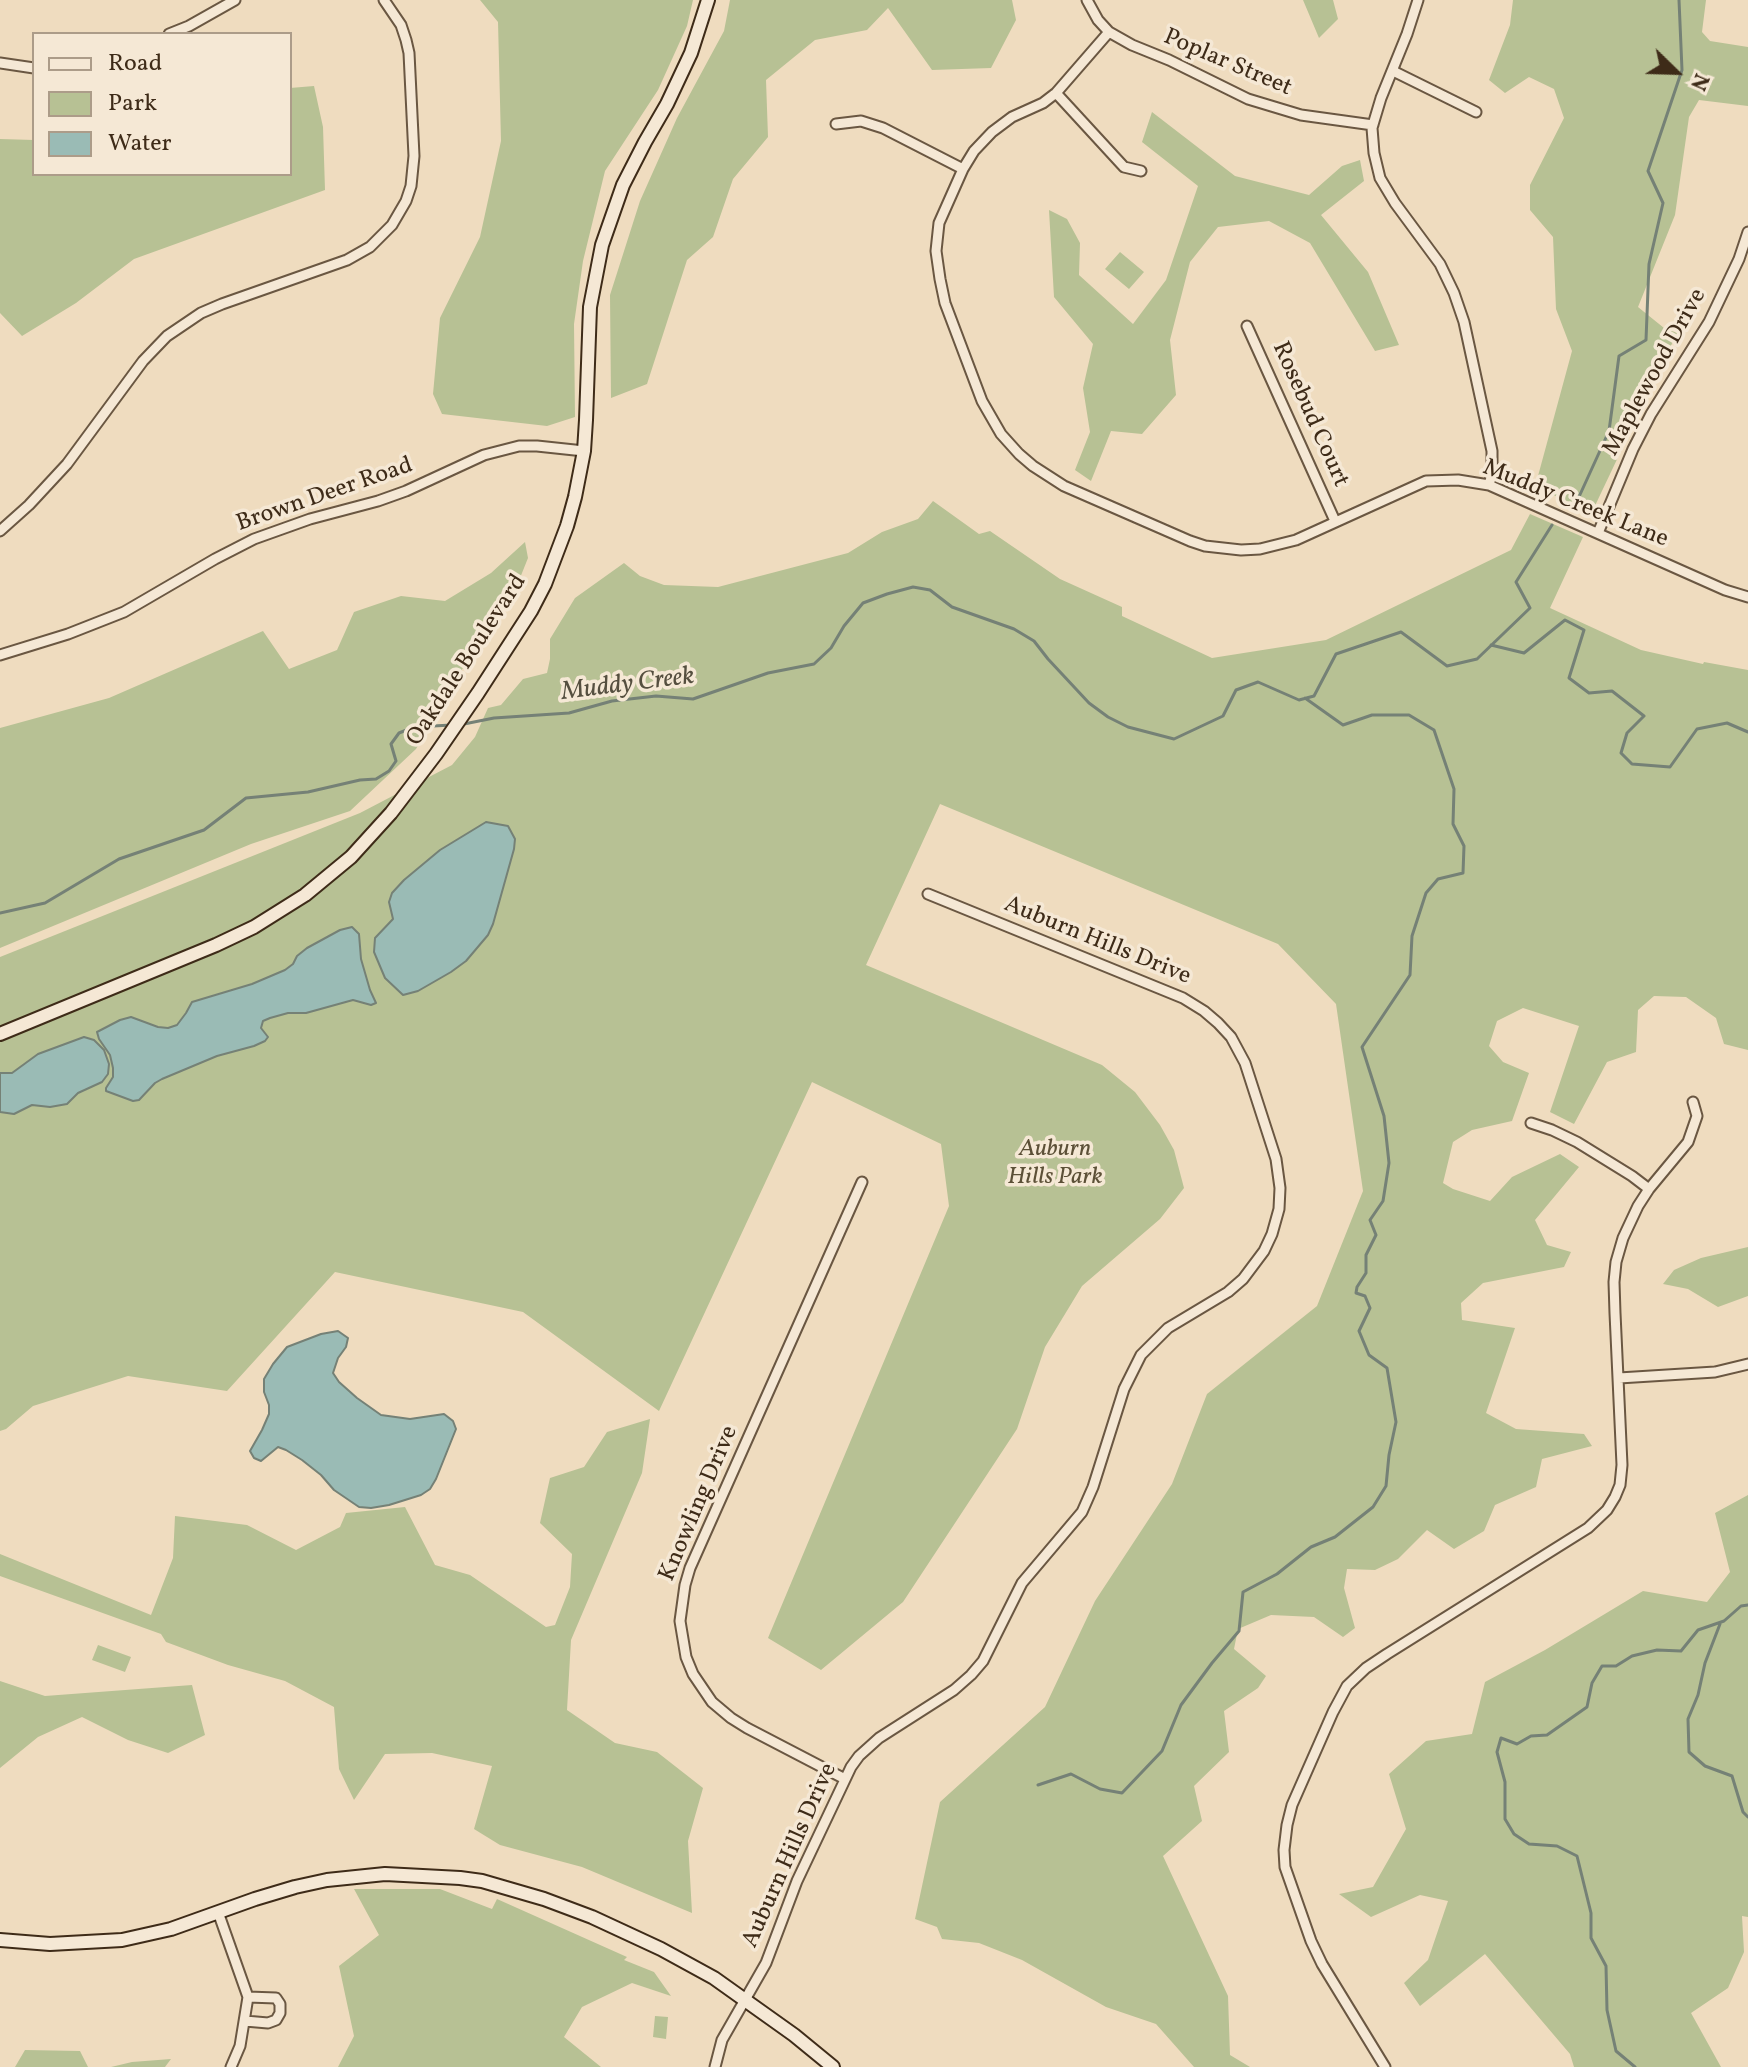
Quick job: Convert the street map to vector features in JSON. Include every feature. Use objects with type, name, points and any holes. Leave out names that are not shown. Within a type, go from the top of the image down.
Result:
[{"type":"main road","name":"Oakdale Boulevard","points":[[0,1034],[216,945],[280,912],[328,877],[372,836],[436,754],[478,693],[515,638],[545,584],[567,526],[584,451],[590,307],[602,245],[623,185],[691,53],[708,0]]},
{"type":"main road","points":[[0,1940],[50,1944],[122,1940],[171,1929],[295,1887],[356,1877],[413,1874],[482,1881],[544,1899],[638,1938],[705,1972],[794,2035],[833,2067]]},
{"type":"street","points":[[174,32],[235,0]]},
{"type":"street","points":[[0,531],[67,464],[143,361],[167,336],[201,313],[222,304],[347,260],[370,247],[392,225],[411,186],[414,156],[409,53],[401,25],[384,0]]},
{"type":"street","name":"Poplar Street","points":[[1087,0],[1109,32],[1248,99],[1301,115],[1373,125]]},
{"type":"street","points":[[1418,0],[1373,125],[1374,153],[1380,178],[1440,264],[1454,293],[1464,322],[1492,451],[1489,485]]},
{"type":"street","name":"Muddy Creek Lane","points":[[1109,32],[1056,93],[1043,103],[1012,117],[974,151],[939,223],[936,251],[951,318],[982,401],[1001,434],[1019,454],[1064,486],[1190,541],[1241,550],[1260,549],[1296,540],[1426,481],[1458,480],[1489,485],[1725,590],[1748,597]]},
{"type":"street","points":[[0,63],[32,68]]},
{"type":"street","points":[[1393,71],[1476,112]]},
{"type":"street","points":[[1056,93],[1124,167],[1141,171]]},
{"type":"street","points":[[836,124],[861,121],[883,128],[963,169]]},
{"type":"street","name":"Maplewood Drive","points":[[1598,533],[1633,449],[1651,414],[1709,322],[1739,259],[1748,232]]},
{"type":"street","name":"Rosebud Court","points":[[1247,326],[1335,521]]},
{"type":"street","name":"Brown Deer Road","points":[[0,655],[68,634],[124,612],[254,539],[406,491],[501,449],[537,446],[584,451]]},
{"type":"street","name":"Auburn Hills Drive","points":[[715,2067],[722,2040],[766,1963],[797,1881],[859,1756],[869,1746],[954,1690],[983,1661],[1022,1583],[1082,1512],[1127,1381],[1141,1355],[1168,1328],[1228,1292],[1250,1271],[1272,1234],[1280,1198],[1276,1159],[1245,1063],[1231,1037],[1204,1011],[1183,998],[928,894]]},
{"type":"street","points":[[1385,2067],[1322,1964],[1285,1867],[1287,1825],[1292,1805],[1333,1712],[1347,1686],[1356,1677],[1387,1654],[1588,1528],[1607,1510],[1620,1485],[1622,1465],[1614,1282],[1616,1262],[1623,1238],[1649,1189],[1688,1142],[1697,1116],[1693,1102]]},
{"type":"street","points":[[1531,1123],[1577,1142],[1649,1189]]},
{"type":"street","name":"Knowling Drive","points":[[845,1779],[747,1728],[712,1702],[689,1666],[680,1621],[690,1568],[862,1182]]},
{"type":"street","points":[[1619,1378],[1715,1372],[1748,1364]]},
{"type":"street","points":[[218,1912],[248,1997],[240,2046],[231,2067]]},
{"type":"street","points":[[245,2021],[268,2023],[276,2020],[280,2013],[276,1998],[248,1997]]},
{"type":"green space","points":[[480,0],[693,0],[687,26],[658,90],[605,171],[583,261],[574,324],[575,417],[547,426],[442,414],[433,394],[440,318],[480,237],[501,141],[498,22]]},
{"type":"green space","points":[[730,0],[1012,0],[1016,20],[991,68],[932,70],[888,8],[867,30],[815,40],[766,80],[768,137],[733,179],[713,237],[687,260],[647,384],[611,398],[610,295],[640,201],[677,118],[724,31]]},
{"type":"green space","points":[[1303,0],[1333,0],[1338,19],[1319,38]]},
{"type":"green space","points":[[1513,0],[1706,0],[1702,32],[1710,41],[1748,47],[1748,106],[1699,100],[1689,117],[1675,215],[1638,307],[1664,328],[1677,333],[1592,512],[1535,487],[1572,351],[1556,309],[1553,237],[1530,210],[1530,185],[1564,118],[1554,89],[1529,77],[1505,93],[1489,80],[1510,25]]},
{"type":"green space","points":[[314,86],[323,127],[325,190],[134,259],[76,303],[22,336],[0,313],[0,139],[32,140],[32,176],[292,176],[292,88]]},
{"type":"green space","points":[[1152,112],[1235,176],[1309,195],[1342,166],[1360,160],[1364,181],[1321,215],[1368,272],[1399,345],[1375,351],[1310,243],[1269,221],[1218,227],[1190,262],[1170,340],[1176,395],[1142,434],[1111,431],[1091,481],[1075,470],[1090,432],[1083,388],[1093,344],[1054,297],[1049,210],[1067,219],[1080,243],[1079,275],[1133,324],[1166,280],[1198,186],[1142,142]]},
{"type":"green space","points":[[1120,252],[1144,272],[1129,289],[1105,269]]},
{"type":"green space","name":"Auburn Hills Park","points":[[933,501],[979,534],[990,531],[1060,579],[1122,607],[1122,616],[1212,658],[1326,640],[1511,550],[1530,514],[1583,537],[1550,608],[1641,650],[1748,670],[1748,1050],[1724,1044],[1716,1018],[1686,997],[1654,996],[1638,1010],[1636,1052],[1607,1062],[1574,1124],[1550,1112],[1579,1026],[1523,1008],[1497,1021],[1489,1046],[1503,1062],[1529,1073],[1512,1121],[1472,1130],[1453,1142],[1443,1183],[1490,1201],[1512,1177],[1560,1154],[1579,1167],[1535,1220],[1547,1245],[1571,1252],[1564,1267],[1483,1283],[1461,1303],[1462,1320],[1515,1328],[1486,1413],[1516,1429],[1584,1434],[1592,1446],[1542,1459],[1536,1487],[1495,1505],[1484,1531],[1454,1549],[1427,1530],[1398,1559],[1375,1570],[1347,1569],[1344,1588],[1355,1628],[1343,1637],[1314,1617],[1271,1615],[1238,1629],[1234,1649],[1266,1676],[1258,1688],[1224,1711],[1229,1752],[1194,1786],[1202,1821],[1163,1856],[1228,1996],[1230,2055],[1250,2067],[1194,2067],[1156,2024],[1106,2007],[1022,1960],[979,1943],[942,1939],[937,1927],[915,1919],[940,1802],[1045,1707],[1095,1601],[1172,1484],[1207,1394],[1317,1306],[1363,1191],[1336,1004],[1278,944],[940,804],[866,965],[1102,1065],[1135,1092],[1160,1125],[1174,1150],[1184,1188],[1160,1219],[1082,1286],[1045,1347],[1017,1429],[903,1602],[821,1670],[768,1638],[949,1206],[941,1144],[812,1082],[659,1411],[523,1312],[335,1272],[227,1391],[128,1376],[33,1406],[0,1431],[0,957],[360,813],[452,765],[475,737],[488,708],[501,705],[523,679],[547,673],[550,639],[575,598],[624,563],[640,576],[664,585],[718,587],[848,553],[882,532],[918,519]]},
{"type":"green space","points":[[525,542],[528,558],[514,593],[471,654],[416,749],[350,811],[251,844],[0,948],[0,728],[109,698],[263,631],[289,669],[337,650],[354,612],[401,596],[445,601],[491,573]]},
{"type":"green space","points":[[1748,1247],[1748,1296],[1718,1307],[1688,1289],[1663,1284],[1674,1270],[1701,1258]]},
{"type":"green space","points":[[650,1419],[642,1473],[571,1640],[567,1710],[615,1743],[657,1752],[703,1788],[688,1841],[692,1913],[582,1867],[500,1845],[474,1829],[492,1766],[432,1753],[385,1754],[354,1800],[339,1769],[334,1707],[285,1681],[228,1665],[166,1642],[161,1634],[0,1576],[0,1554],[151,1615],[173,1558],[175,1516],[247,1525],[296,1550],[340,1527],[346,1513],[405,1507],[435,1565],[470,1575],[546,1627],[555,1625],[570,1587],[572,1554],[540,1523],[550,1478],[584,1467],[607,1432]]},
{"type":"green space","points":[[1748,1495],[1748,1917],[1742,1916],[1744,1952],[1728,1988],[1691,2013],[1721,2067],[1574,2067],[1570,2054],[1485,1954],[1420,2006],[1404,1983],[1428,1960],[1448,1901],[1420,1895],[1371,1917],[1339,1894],[1373,1887],[1406,1829],[1389,1774],[1426,1741],[1472,1734],[1485,1682],[1643,1591],[1707,1602],[1730,1572],[1715,1513]]},
{"type":"green space","points":[[98,1645],[131,1657],[125,1672],[92,1660]]},
{"type":"green space","points":[[0,1681],[45,1696],[192,1685],[205,1735],[168,1753],[128,1740],[82,1717],[38,1737],[0,1768]]},
{"type":"green space","points":[[354,1889],[440,1889],[492,1909],[497,1899],[654,1972],[671,1996],[632,1983],[582,2007],[564,2037],[601,2067],[338,2067],[354,2036],[339,1966],[379,1935]]},
{"type":"green space","points":[[655,2016],[668,2017],[666,2039],[653,2037]]},
{"type":"green space","points":[[25,2050],[80,2051],[88,2067],[15,2067]]},
{"type":"green space","points":[[171,2059],[165,2067],[111,2067],[132,2062]]},
{"type":"water","points":[[486,822],[508,826],[515,839],[488,935],[466,961],[451,972],[418,991],[403,995],[385,978],[374,952],[375,938],[393,919],[389,902],[392,893],[440,850]]},
{"type":"water","points":[[352,927],[359,934],[361,959],[376,1003],[371,1005],[353,1000],[306,1013],[288,1013],[270,1018],[263,1021],[261,1028],[268,1037],[265,1041],[217,1056],[162,1079],[139,1100],[133,1101],[106,1091],[113,1077],[113,1068],[110,1055],[97,1032],[131,1017],[158,1027],[177,1025],[192,1002],[252,984],[285,970],[307,948]]},
{"type":"water","points":[[84,1037],[94,1040],[104,1050],[109,1064],[108,1074],[102,1082],[78,1093],[67,1104],[50,1107],[32,1105],[14,1114],[0,1112],[0,1073],[12,1073],[38,1054]]},
{"type":"water","points":[[338,1331],[348,1338],[333,1373],[357,1398],[381,1415],[410,1419],[444,1414],[453,1421],[456,1429],[436,1479],[430,1489],[421,1495],[389,1505],[359,1507],[286,1450],[278,1447],[261,1461],[254,1458],[250,1451],[269,1414],[264,1379],[273,1364],[287,1347]]},
{"type":"waterway","points":[[1578,499],[1609,431],[1619,356],[1646,340],[1649,264],[1663,203],[1648,171],[1682,70],[1679,0]]},
{"type":"waterway","name":"Muddy Creek","points":[[464,724],[494,718],[569,713],[612,701],[656,696],[693,699],[768,673],[814,664],[831,648],[863,603],[913,587],[930,590],[952,607],[1014,629],[1034,641],[1089,703],[1108,717],[1128,727],[1174,739],[1223,716],[1236,690],[1258,682],[1299,700],[1314,696],[1336,654],[1401,632],[1447,666],[1477,659],[1530,608],[1516,582],[1552,525]]},
{"type":"waterway","name":"Muddy Creek","points":[[1491,645],[1524,653],[1565,620],[1584,630],[1569,678],[1589,693],[1612,691],[1644,716],[1627,733],[1621,753],[1632,764],[1670,767],[1697,729],[1727,723],[1748,732]]},
{"type":"waterway","points":[[1038,1785],[1071,1774],[1100,1789],[1122,1793],[1162,1751],[1181,1705],[1239,1631],[1243,1592],[1277,1574],[1311,1547],[1335,1537],[1373,1507],[1386,1486],[1396,1422],[1387,1368],[1369,1355],[1359,1331],[1370,1308],[1365,1296],[1356,1293],[1366,1273],[1366,1255],[1376,1235],[1370,1220],[1383,1201],[1389,1163],[1384,1116],[1362,1047],[1410,975],[1412,936],[1426,893],[1438,879],[1463,873],[1464,846],[1453,824],[1454,789],[1434,730],[1409,715],[1372,715],[1343,725],[1305,698]]},
{"type":"waterway","name":"Muddy Creek","points":[[0,913],[45,903],[119,859],[204,830],[246,798],[308,792],[376,779],[389,771],[396,761],[391,744],[399,733],[414,727],[452,725]]},
{"type":"waterway","points":[[1635,2067],[1616,2051],[1607,2010],[1606,1966],[1591,1938],[1591,1913],[1577,1856],[1557,1846],[1529,1844],[1514,1834],[1505,1819],[1505,1782],[1497,1752],[1501,1738],[1517,1744],[1531,1736],[1547,1735],[1587,1707],[1592,1683],[1602,1666],[1616,1666],[1632,1656],[1657,1650],[1681,1651],[1698,1630],[1724,1621],[1741,1606],[1748,1605]]},
{"type":"waterway","points":[[1720,1624],[1688,1719],[1689,1752],[1705,1766],[1732,1776],[1743,1812],[1748,1817]]}]
